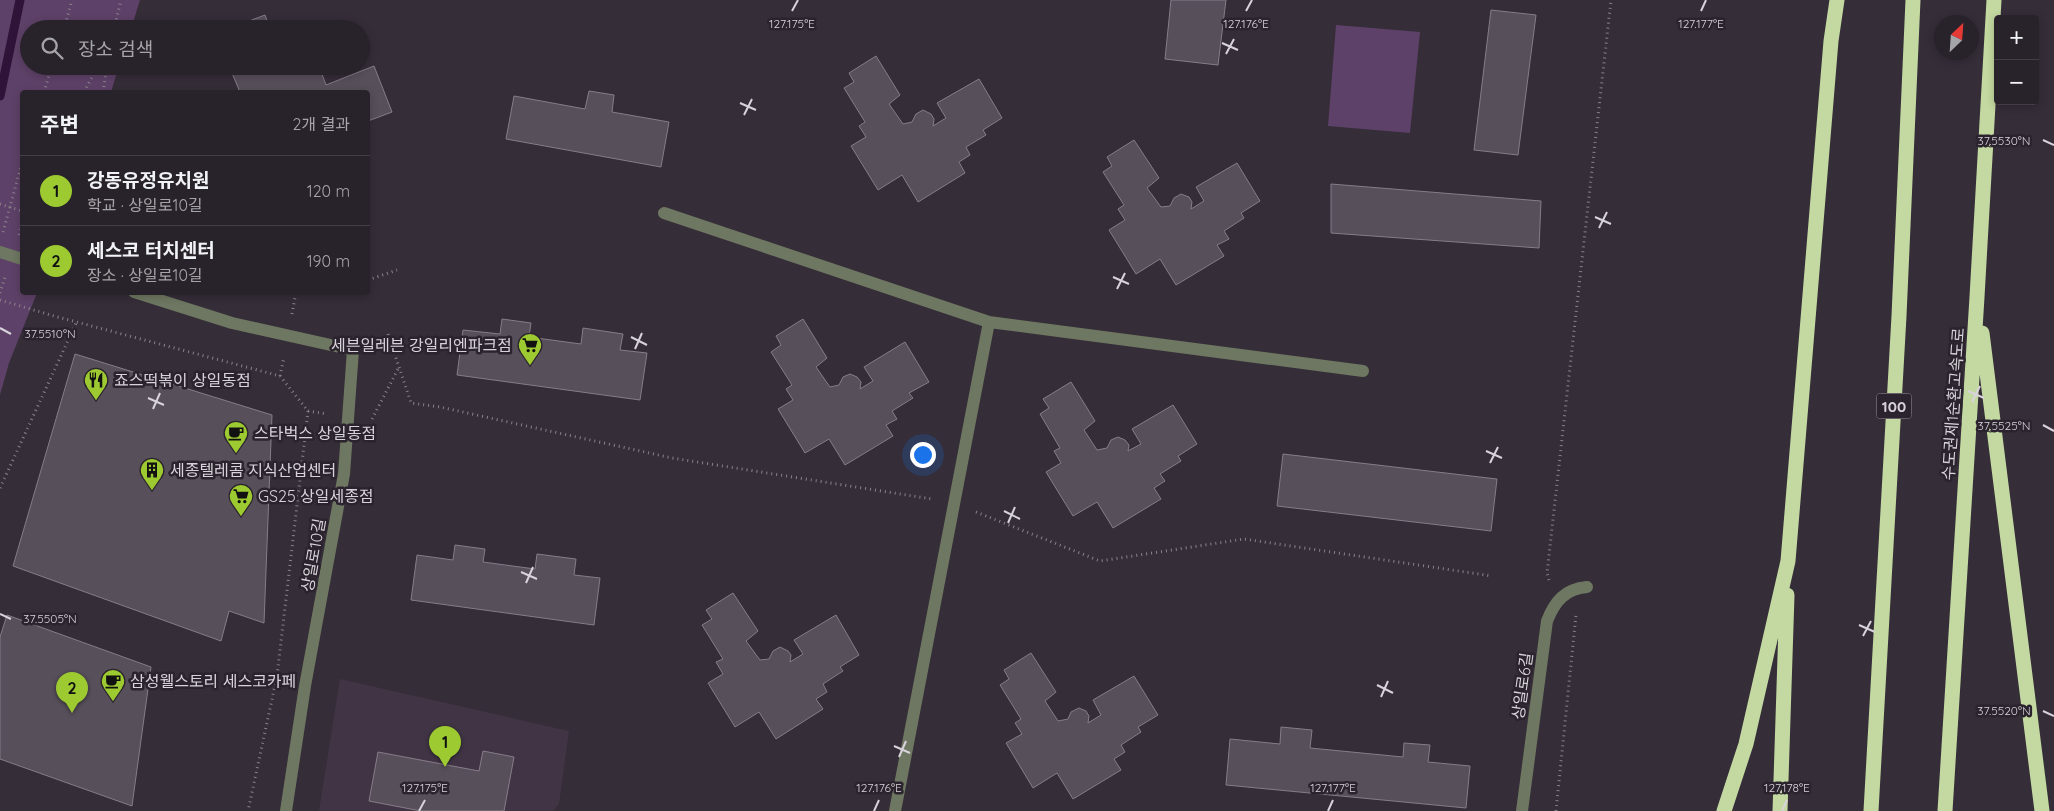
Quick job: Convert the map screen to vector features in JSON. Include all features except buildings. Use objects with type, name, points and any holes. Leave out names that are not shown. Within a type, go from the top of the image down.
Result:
[{"type":"highway","points":[[1780,811],[1788,562],[1831,41],[1837,0]]},
{"type":"highway","name":"100","points":[[1871,811],[1899,316],[1913,0]]},
{"type":"highway","name":"수도권제1순환고속도로","points":[[1945,811],[1978,297],[1994,0]]},
{"type":"highway","points":[[1978,297],[2042,811]]},
{"type":"highway","points":[[1724,811],[1746,744],[1788,562]]},
{"type":"street","points":[[664,214],[989,322],[1363,371]]},
{"type":"street","points":[[0,252],[20,258]]},
{"type":"street","name":"상일로10길","points":[[143,295],[232,323],[353,350],[344,474],[286,811]]},
{"type":"street","points":[[895,811],[989,322]]},
{"type":"street","points":[[1562,596],[1576,588],[1587,586]]},
{"type":"street","name":"상일로6길","points":[[1522,811],[1547,621],[1553,607],[1562,596]]},
{"type":"path","points":[[66,20],[72,0]]},
{"type":"path","points":[[116,20],[121,0]]},
{"type":"path","points":[[1556,811],[1576,616],[1550,582],[1547,573],[1612,0]]},
{"type":"path","points":[[45,90],[49,75]]},
{"type":"path","points":[[85,90],[93,75]]},
{"type":"path","points":[[103,90],[106,75]]},
{"type":"path","points":[[2,236],[20,170]]},
{"type":"path","points":[[0,204],[20,210]]},
{"type":"path","points":[[370,279],[397,270]]},
{"type":"path","points":[[0,300],[280,376],[308,411],[276,676],[248,811]]},
{"type":"path","points":[[0,488],[77,321]]},
{"type":"path","points":[[388,334],[411,403],[440,407],[672,458],[954,503],[1100,561],[1244,540],[1492,576]]},
{"type":"shaded area","points":[[0,0],[140,0],[134,20],[20,20],[20,75],[116,75],[112,90],[20,90],[20,295],[36,295],[9,363],[0,395]]},
{"type":"shaded area","points":[[1336,25],[1420,32],[1410,133],[1328,126]]},
{"type":"shaded area","points":[[340,679],[569,731],[559,804],[553,811],[319,811]]},
{"type":"waterway","points":[[0,96],[20,0]]},
{"type":"place","name":"세븐일레븐 강일리엔파크점","points":[[530,366]]},
{"type":"place","name":"죠스떡볶이 상일동점","points":[[96,401]]},
{"type":"place","name":"스타벅스 상일동점","points":[[236,454]]},
{"type":"place","name":"세종텔레콤 지식산업센터","points":[[152,491]]},
{"type":"place","name":"GS25 상일세종점","points":[[241,517]]},
{"type":"place","name":"삼성웰스토리 세스코카페","points":[[113,702]]},
{"type":"place","name":"세스코 터치센터","points":[[72,713]]},
{"type":"place","name":"강동유정유치원","points":[[445,767]]}]
